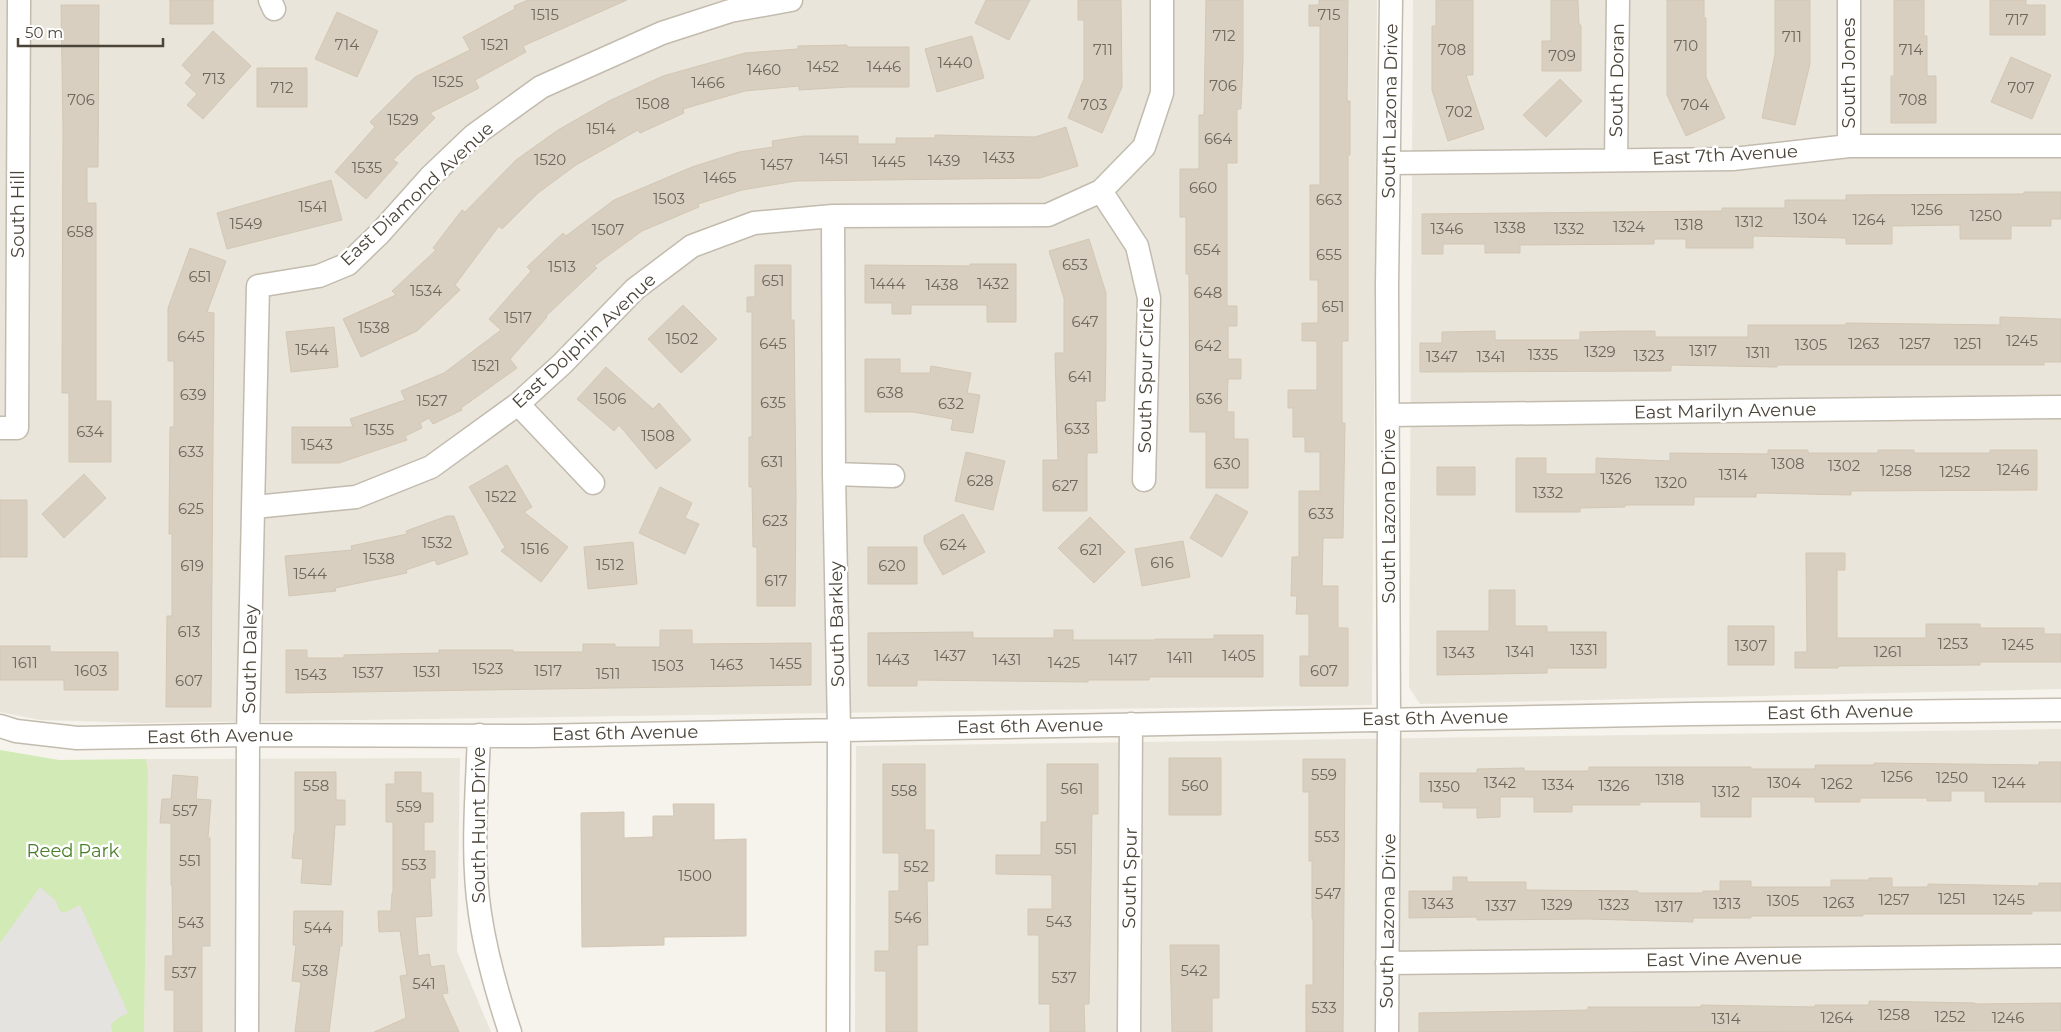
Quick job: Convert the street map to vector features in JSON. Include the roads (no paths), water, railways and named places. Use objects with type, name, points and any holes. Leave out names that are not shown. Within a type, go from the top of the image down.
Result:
[{"type":"street","name":"South Hill","points":[[8,428],[20,0]]},
{"type":"street","name":"East Diamond Avenue","points":[[258,286],[319,276],[348,264],[380,234],[430,177],[473,136],[541,87],[662,33],[730,11],[791,0]]},
{"type":"street","points":[[1101,190],[1144,147],[1162,93],[1162,0]]},
{"type":"street","name":"South Lazona Drive","points":[[1386,1032],[1390,719],[1387,285],[1391,0]]},
{"type":"street","name":"South Doran","points":[[1616,160],[1618,0]]},
{"type":"street","name":"South Jones","points":[[1849,0],[1849,146]]},
{"type":"street","name":"East 7th Avenue","points":[[1390,163],[1733,159],[1849,146],[2061,146]]},
{"type":"street","name":"East Dolphin Avenue","points":[[254,507],[356,497],[431,467],[518,404],[562,364],[636,289],[692,246],[754,223],[833,216],[1048,215],[1101,190]]},
{"type":"street","name":"South Spur Circle","points":[[1101,190],[1137,246],[1149,298],[1144,480]]},
{"type":"street","name":"South Barkley","points":[[833,216],[834,474],[839,729],[838,1032]]},
{"type":"street","name":"South Daley","points":[[246,1032],[248,736],[258,286]]},
{"type":"street","points":[[518,404],[593,483]]},
{"type":"street","name":"East Marilyn Avenue","points":[[1388,415],[2061,408]]},
{"type":"street","points":[[834,474],[893,476]]},
{"type":"street","name":"East 6th Avenue","points":[[0,726],[16,731],[77,738],[532,736],[1390,719],[2061,710]]},
{"type":"street","name":"South Spur","points":[[1129,1032],[1132,724]]},
{"type":"street","name":"South Hunt Drive","points":[[479,735],[476,849],[480,912],[494,986],[510,1032]]},
{"type":"street","name":"East Vine Avenue","points":[[1387,963],[2061,956]]},
{"type":"park label","name":"Reed Park","points":[[73,851]]}]
